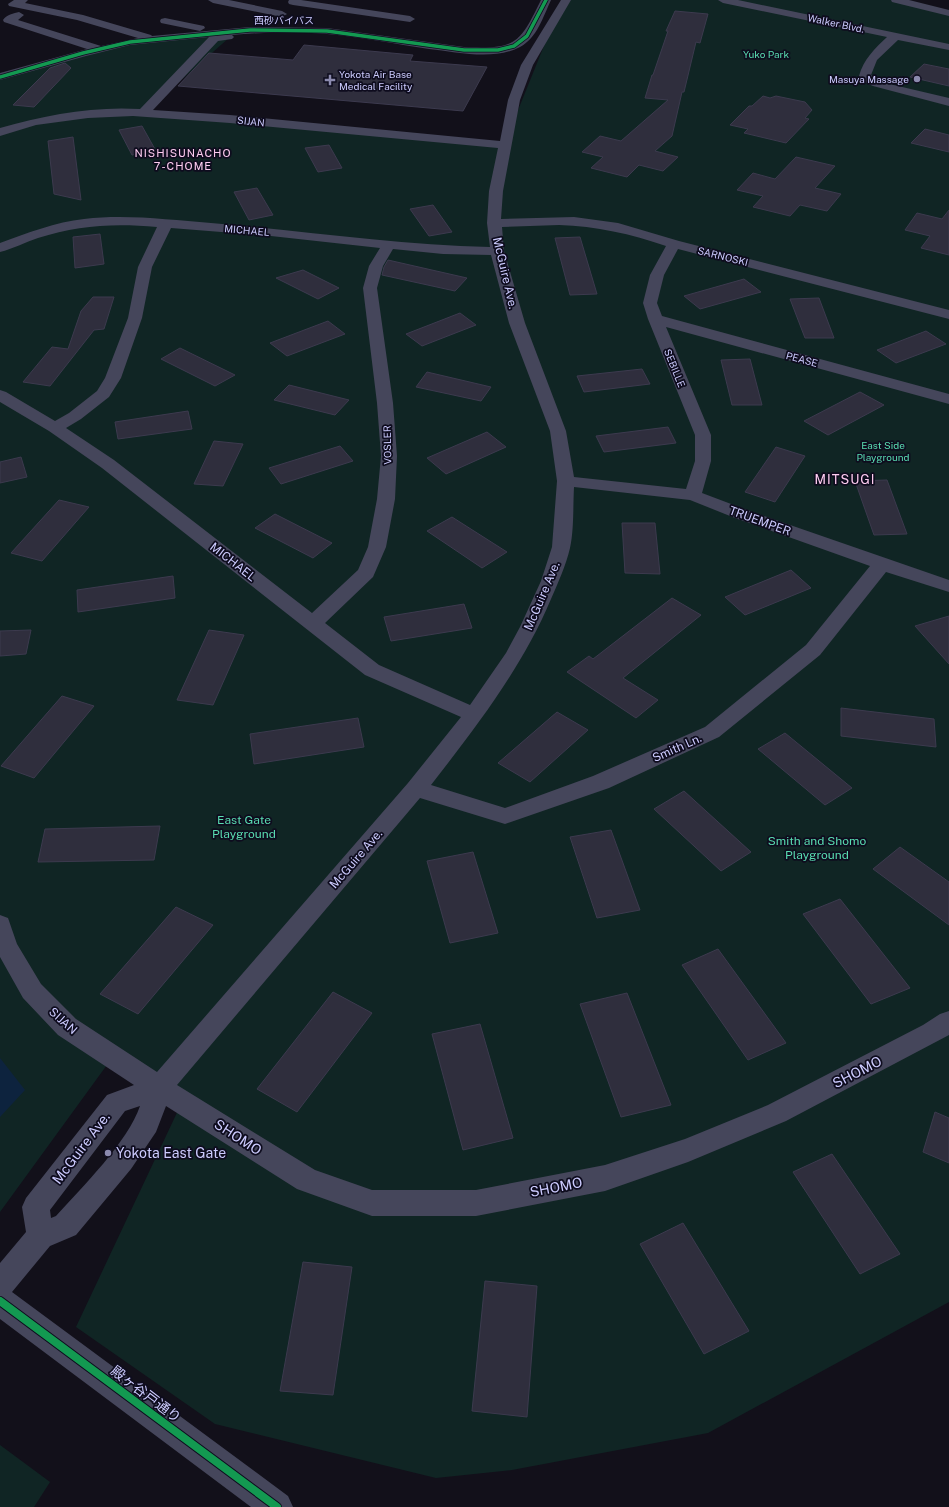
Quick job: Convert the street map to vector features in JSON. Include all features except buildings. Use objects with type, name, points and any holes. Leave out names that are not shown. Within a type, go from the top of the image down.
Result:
[{"type":"street","points":[[23,0],[13,4],[79,17],[155,39]]},
{"type":"street","points":[[213,0],[282,14]]},
{"type":"street","name":"西砂バイパス","points":[[3,76],[130,42],[222,32],[268,30],[327,31],[464,50],[485,51],[503,49],[516,45],[528,35],[546,0]]},
{"type":"street","name":"McGuire Ave.","points":[[0,1285],[40,1236],[66,1226],[122,1160],[147,1124],[159,1088],[416,789],[474,715],[514,656],[539,610],[561,547],[566,481],[558,431],[517,323],[497,251],[494,223],[496,191],[514,100],[527,65],[566,0]]},
{"type":"street","name":"Walker Blvd.","points":[[723,0],[949,47]]},
{"type":"street","points":[[896,0],[949,13]]},
{"type":"street","points":[[268,30],[294,1],[410,19]]},
{"type":"street","points":[[19,15],[8,20],[100,49]]},
{"type":"street","points":[[165,21],[222,32]]},
{"type":"street","points":[[144,112],[215,38],[248,35],[317,36],[499,61]]},
{"type":"street","points":[[895,36],[874,58],[866,69],[865,76],[870,81],[877,84],[949,102]]},
{"type":"street","points":[[513,63],[527,65]]},
{"type":"street","name":"SIJAN","points":[[0,132],[35,122],[88,114],[144,112],[504,145]]},
{"type":"street","name":"MICHAEL","points":[[0,248],[33,235],[83,223],[124,220],[271,232],[443,250],[497,251]]},
{"type":"street","name":"SARNOSKI","points":[[494,223],[561,220],[607,225],[949,316]]},
{"type":"street","points":[[55,428],[75,416],[103,394],[113,378],[135,318],[145,267],[166,223]]},
{"type":"street","name":"SEBILLE","points":[[674,244],[657,275],[650,303],[655,319],[703,435],[703,461],[693,495]]},
{"type":"street","name":"VOSLER","points":[[312,624],[366,573],[377,547],[379,538],[385,503],[389,456],[384,389],[370,288],[376,266],[388,245]]},
{"type":"street","name":"PEASE","points":[[655,319],[949,399]]},
{"type":"street","name":"MICHAEL","points":[[0,395],[55,428],[108,464],[372,670],[474,715]]},
{"type":"street","name":"TRUEMPER","points":[[566,481],[693,495],[741,514],[949,586]]},
{"type":"street","name":"Smith Ln.","points":[[416,789],[504,816],[601,782],[712,732],[813,650],[882,564]]},
{"type":"street","name":"SIJAN","points":[[0,925],[6,946],[32,991],[67,1027],[159,1088]]},
{"type":"street","name":"SHOMO","points":[[159,1088],[307,1180],[372,1203],[476,1203],[605,1178],[688,1150],[777,1113],[932,1033],[949,1022]]},
{"type":"street","name":"McGuire Ave.","points":[[40,1236],[36,1207],[116,1103],[159,1088]]},
{"type":"street","name":"殿ヶ谷戸通り","points":[[0,1301],[277,1507]]},
{"type":"green space","points":[[567,0],[898,0],[949,12],[949,1302],[708,1433],[512,1470],[436,1478],[215,1424],[76,1327],[182,1102],[112,1058],[0,1212],[0,77],[130,42],[212,36],[230,37],[146,111],[504,145],[554,21]]},
{"type":"green space","points":[[0,1445],[50,1482],[34,1507],[0,1507]]},
{"type":"water","points":[[0,1058],[25,1090],[0,1117]]},
{"type":"cycle path","points":[[0,77],[83,53],[130,42],[250,30],[327,31],[464,50],[489,51],[506,49],[521,42],[527,36],[546,0]]},
{"type":"cycle path","points":[[0,1301],[277,1507]]},
{"type":"place","name":"Masuya Massage","points":[[917,79]]},
{"type":"place","name":"Yokota Air Base Medical Facility","points":[[330,80]]},
{"type":"place","name":"Yokota East Gate","points":[[108,1153]]},
{"type":"district","name":"NISHISUNACHO 7-CHOME","points":[[183,159]]},
{"type":"district","name":"MITSUGI","points":[[845,479]]},
{"type":"park label","name":"Yuko Park","points":[[766,54]]},
{"type":"park label","name":"East Side Playground","points":[[883,450]]},
{"type":"park label","name":"East Gate Playground","points":[[244,827]]},
{"type":"park label","name":"Smith and Shomo Playground","points":[[817,848]]}]
